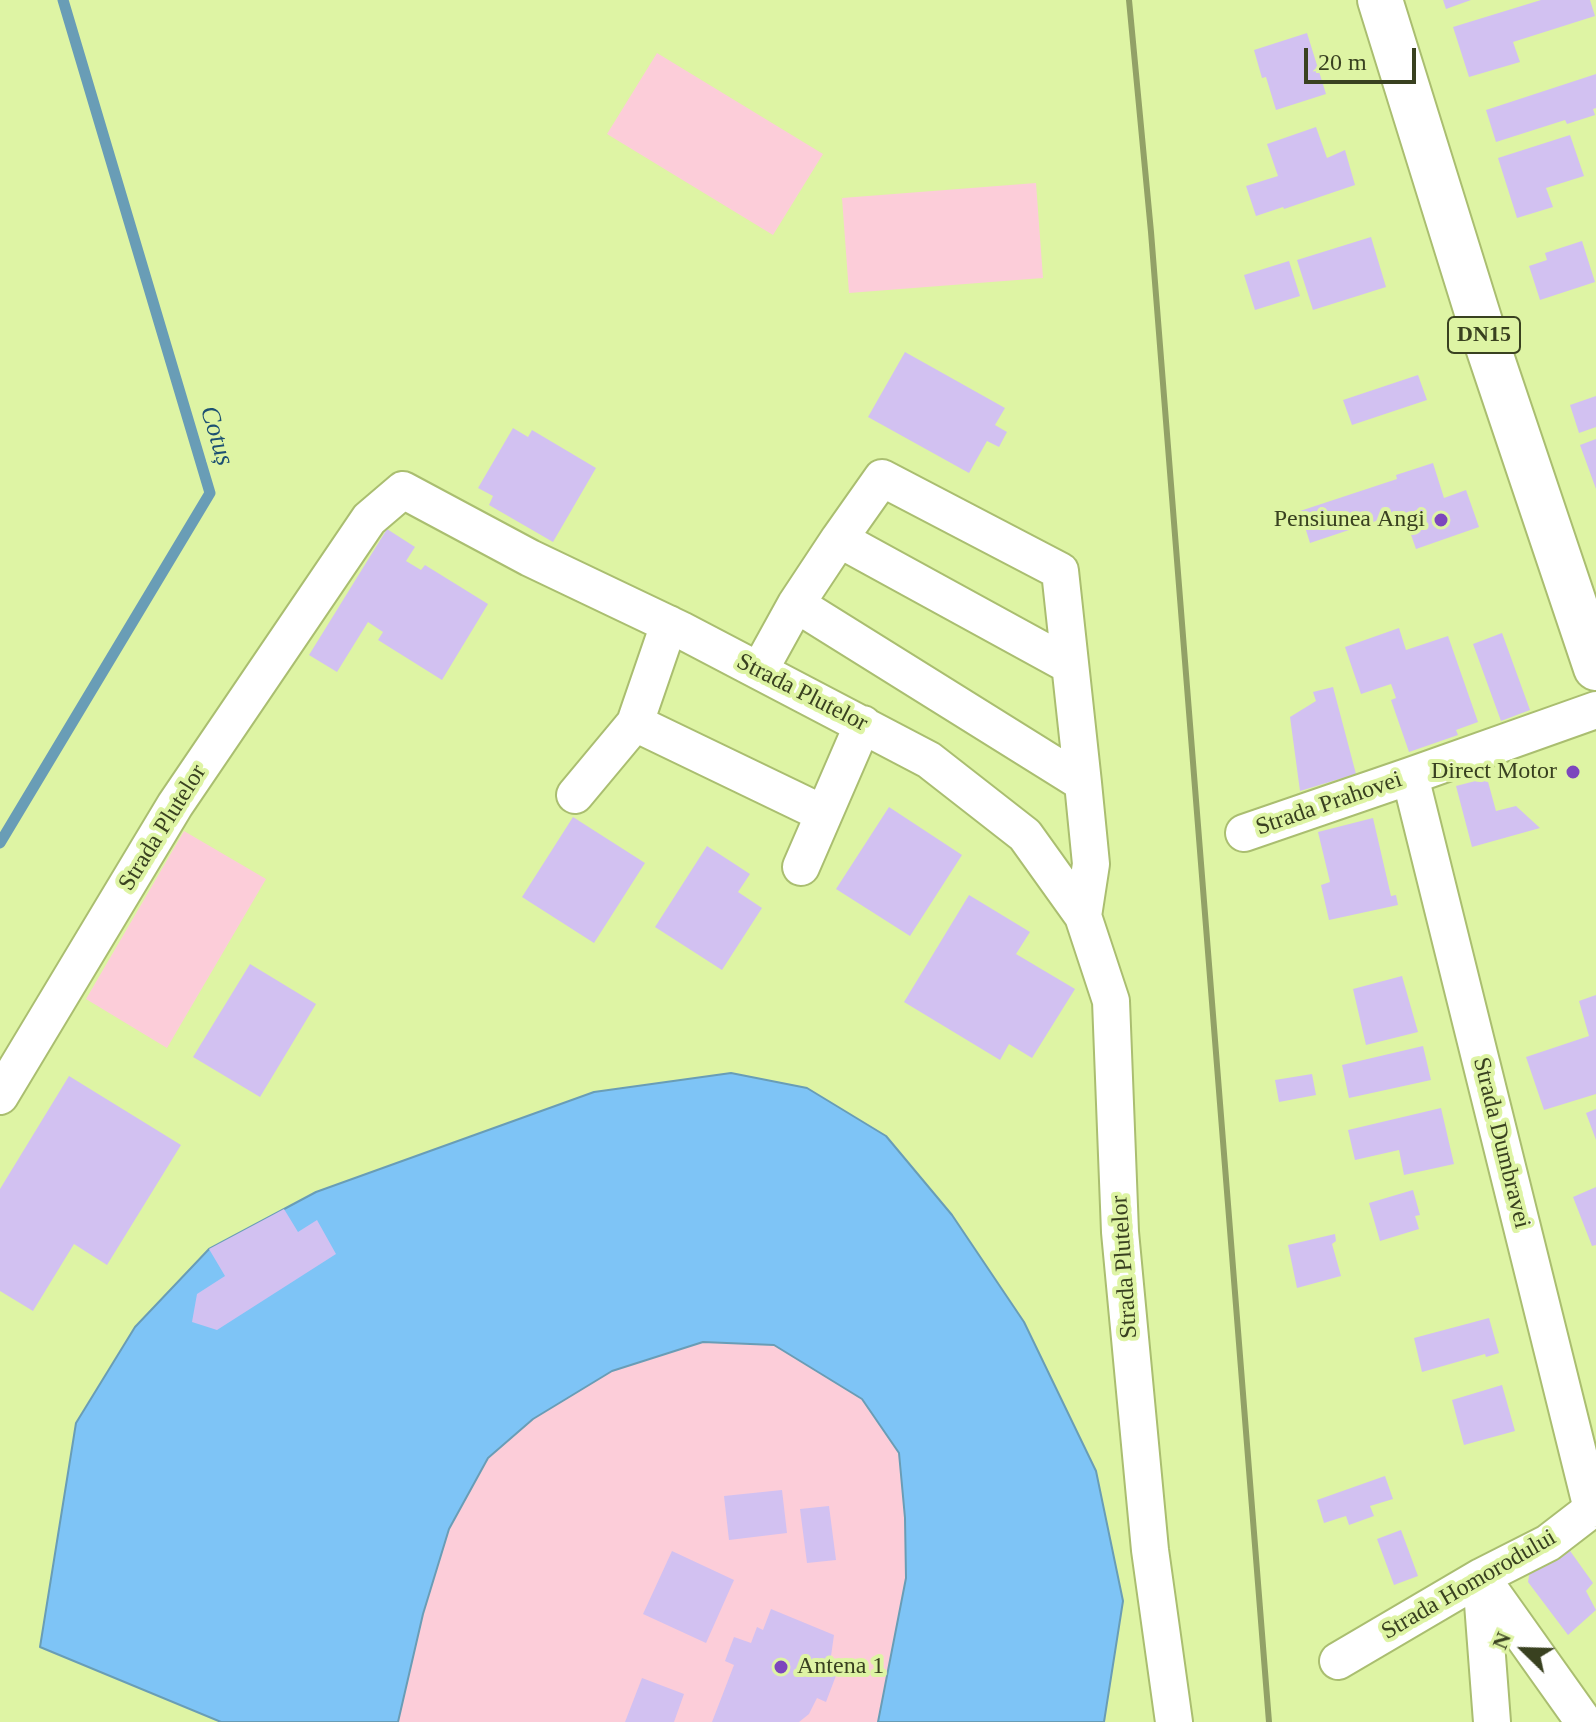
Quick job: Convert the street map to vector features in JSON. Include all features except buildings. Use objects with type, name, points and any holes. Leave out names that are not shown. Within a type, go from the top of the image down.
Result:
[{"type":"main road","name":"DN15","points":[[1380,0],[1485,338],[1596,668]]},
{"type":"street","points":[[759,671],[796,604],[882,478],[1060,571],[1091,864],[1083,916]]},
{"type":"street","name":"Strada Plutelor","points":[[0,1096],[175,805],[369,519],[403,490],[530,558],[669,624],[863,724],[929,760],[1025,835],[1083,916],[1111,1001],[1120,1232],[1157,1599],[1174,1722]]},
{"type":"street","points":[[839,539],[1069,665]]},
{"type":"street","points":[[796,604],[1083,783]]},
{"type":"street","points":[[575,795],[635,723],[669,624]]},
{"type":"street","name":"Strada Prahovei","points":[[1244,833],[1596,710]]},
{"type":"street","points":[[635,723],[824,814]]},
{"type":"street","points":[[801,867],[863,724]]},
{"type":"street","name":"Strada Dumbravei","points":[[1410,776],[1594,1508]]},
{"type":"street","name":"Strada Homorodului","points":[[1338,1661],[1481,1577],[1548,1543],[1594,1508]]},
{"type":"street","points":[[1481,1577],[1492,1722]]},
{"type":"street","points":[[1481,1577],[1584,1722]]},
{"type":"street","points":[[1157,1599],[1160,1722]]},
{"type":"shaded area","points":[[657,53],[823,154],[773,235],[607,134]]},
{"type":"shaded area","points":[[1036,183],[1043,278],[849,293],[842,198]]},
{"type":"shaded area","points":[[184,831],[266,879],[167,1048],[86,999]]},
{"type":"shaded area","points":[[703,1342],[774,1345],[862,1399],[899,1453],[906,1578],[878,1722],[398,1722],[423,1613],[449,1529],[488,1458],[533,1419],[612,1371]]},
{"type":"water","points":[[731,1073],[807,1088],[886,1136],[952,1215],[1024,1322],[1096,1471],[1123,1601],[1104,1722],[878,1722],[906,1578],[899,1453],[862,1399],[774,1345],[703,1342],[612,1371],[533,1419],[488,1458],[449,1529],[423,1614],[398,1722],[221,1722],[40,1647],[76,1423],[135,1327],[209,1249],[316,1192],[594,1092]]},
{"type":"waterway","name":"Cotuș","points":[[0,843],[210,493],[63,0]]},
{"type":"railway","points":[[1129,0],[1151,232],[1269,1722]]},
{"type":"place","name":"Pensiunea Angi","points":[[1441,520]]},
{"type":"place","name":"Direct Motor","points":[[1573,772]]},
{"type":"place","name":"Antena 1","points":[[781,1667]]}]
